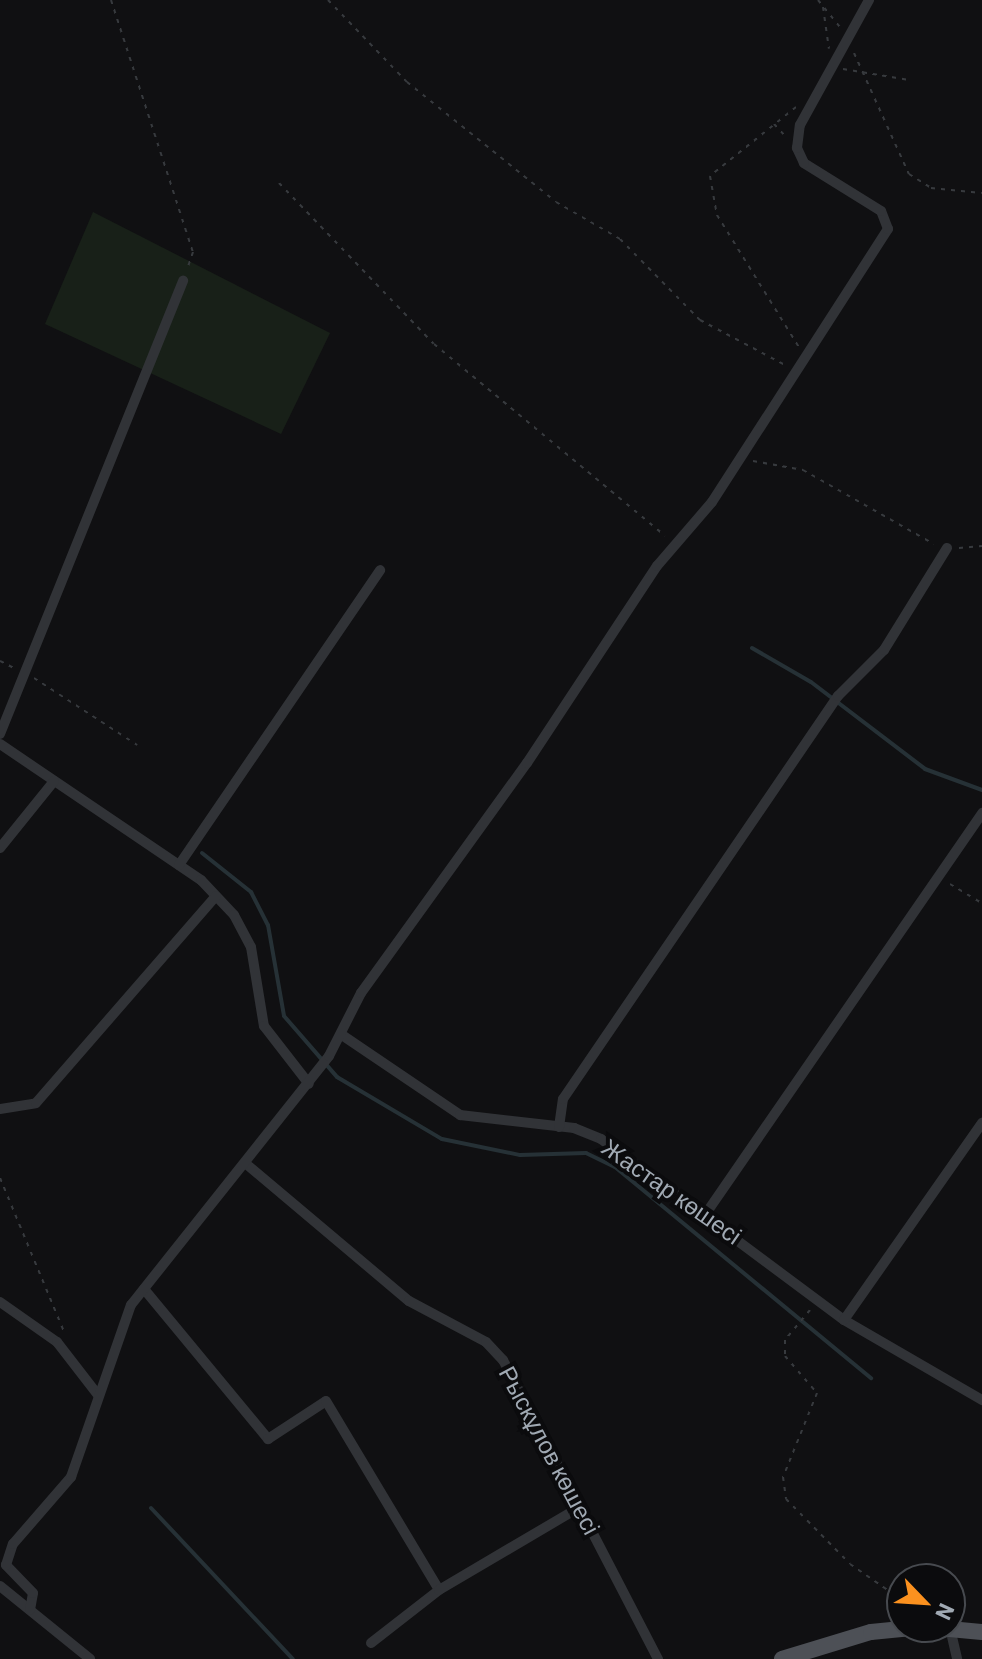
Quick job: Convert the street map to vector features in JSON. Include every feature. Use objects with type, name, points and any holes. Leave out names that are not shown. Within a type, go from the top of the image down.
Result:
[{"type":"main road","points":[[782,1659],[871,1632],[886,1631]]},
{"type":"street","points":[[30,1610],[33,1593],[6,1565],[13,1544],[61,1496],[116,1337],[144,1289],[309,1084],[342,1035],[361,993],[674,545],[739,460],[888,229],[881,211],[804,163],[797,148],[800,125],[869,0]]},
{"type":"street","points":[[0,734],[183,281]]},
{"type":"street","points":[[559,1127],[563,1099],[838,696],[884,650],[947,548]]},
{"type":"street","points":[[179,865],[380,570]]},
{"type":"street","points":[[0,744],[179,865],[216,896],[251,947],[264,1026],[309,1084]]},
{"type":"street","points":[[0,848],[54,781]]},
{"type":"street","points":[[707,1212],[982,813]]},
{"type":"street","points":[[0,1109],[36,1103],[216,896]]},
{"type":"street","name":"Жастар көшесі","points":[[342,1035],[460,1115],[559,1127],[601,1139],[707,1212],[844,1320],[982,1400]]},
{"type":"street","points":[[844,1320],[982,1123]]},
{"type":"street","name":"Рыскұлов көшесі","points":[[245,1163],[409,1301],[486,1342],[503,1360],[658,1659]]},
{"type":"street","points":[[144,1289],[268,1439],[326,1401],[439,1590]]},
{"type":"street","points":[[0,1302],[57,1342],[98,1395]]},
{"type":"street","points":[[371,1643],[439,1590],[580,1507]]},
{"type":"street","points":[[0,1586],[90,1659]]},
{"type":"path","points":[[111,0],[193,252],[183,281]]},
{"type":"path","points":[[328,0],[407,82],[556,202],[620,239],[700,320],[796,371]]},
{"type":"path","points":[[818,0],[848,37],[909,174],[931,188],[982,193]]},
{"type":"path","points":[[823,6],[831,67],[909,80]]},
{"type":"path","points":[[805,358],[773,295],[717,215],[710,176],[773,123],[819,90]]},
{"type":"path","points":[[773,123],[797,148]]},
{"type":"path","points":[[279,183],[434,344],[674,545]]},
{"type":"path","points":[[739,460],[803,470],[911,535],[947,548],[982,546]]},
{"type":"path","points":[[0,661],[26,673],[137,745]]},
{"type":"path","points":[[933,880],[982,903]]},
{"type":"path","points":[[0,1178],[70,1343]]},
{"type":"path","points":[[818,1300],[785,1340],[785,1356],[817,1393],[783,1477],[786,1499],[850,1564],[886,1589]]},
{"type":"shaded area","points":[[93,212],[330,333],[281,434],[45,324]]},
{"type":"waterway","points":[[752,648],[811,682],[925,769],[982,790]]},
{"type":"waterway","points":[[202,853],[251,892],[268,925],[284,1016],[337,1077],[442,1139],[520,1155],[586,1153],[615,1167],[871,1378]]},
{"type":"waterway","points":[[151,1508],[293,1659]]}]
